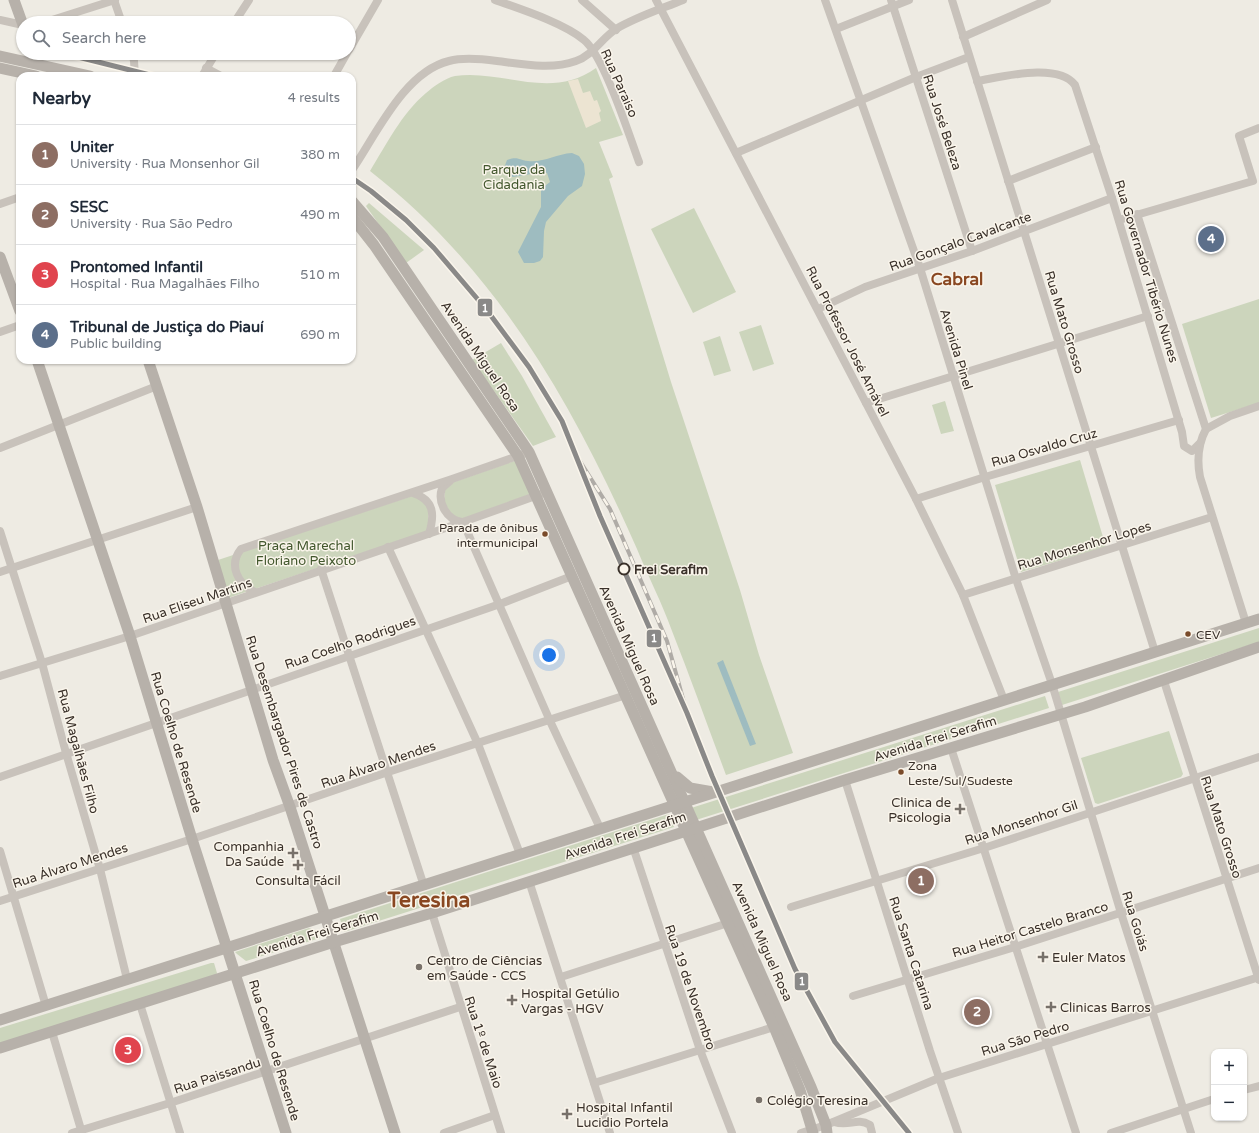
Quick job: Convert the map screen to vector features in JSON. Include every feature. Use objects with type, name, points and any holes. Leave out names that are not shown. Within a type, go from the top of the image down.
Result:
[{"type":"main road","points":[[14,0],[20,16]]},
{"type":"main road","points":[[0,56],[16,56]]},
{"type":"main road","points":[[36,60],[41,72]]},
{"type":"main road","points":[[44,60],[78,72]]},
{"type":"main road","points":[[0,68],[18,72]]},
{"type":"main road","name":"Avenida Miguel Rosa","points":[[356,207],[383,237],[407,272],[547,491],[697,826],[829,1127]]},
{"type":"main road","name":"Avenida Miguel Rosa","points":[[356,222],[524,454],[536,496],[774,1027],[800,1090],[812,1131]]},
{"type":"main road","points":[[374,245],[383,237]]},
{"type":"main road","points":[[0,257],[16,300]]},
{"type":"main road","points":[[397,280],[407,272]]},
{"type":"main road","name":"Rua Coelho de Resende","points":[[38,364],[130,636],[192,839],[228,946],[286,1133]]},
{"type":"main road","name":"Rua Desembargador Pires de Castro","points":[[149,364],[197,506],[273,760],[326,917],[395,1133]]},
{"type":"main road","name":"Avenida Frei Serafim","points":[[0,1020],[228,946],[424,886],[600,828],[674,806],[1259,619]]},
{"type":"main road","name":"Avenida Frei Serafim","points":[[0,1048],[334,942],[432,913],[697,826],[1061,714],[1164,681],[1259,647]]},
{"type":"main road","points":[[672,772],[690,788],[717,792]]},
{"type":"street","points":[[65,16],[114,0],[120,16]]},
{"type":"street","points":[[239,16],[249,0]]},
{"type":"street","points":[[356,33],[378,0]]},
{"type":"street","name":"Rua Paraiso","points":[[495,0],[527,11],[568,31],[584,40],[593,50],[610,87],[639,162]]},
{"type":"street","points":[[582,0],[616,30]]},
{"type":"street","name":"Rua Professor José Amável","points":[[656,0],[916,499],[963,595],[1004,700]]},
{"type":"street","points":[[356,164],[398,99],[409,85],[436,66],[448,61],[468,59],[553,66],[577,61],[593,50],[616,30],[683,0]]},
{"type":"street","name":"Avenida Pinel","points":[[825,0],[920,268],[952,376],[1016,579],[1061,714]]},
{"type":"street","points":[[836,30],[892,3],[909,0]]},
{"type":"street","name":"Rua Mato Grosso","points":[[952,0],[1155,652]]},
{"type":"street","points":[[963,37],[1047,0]]},
{"type":"street","name":"Rua José Beleza","points":[[892,3],[972,251]]},
{"type":"street","points":[[0,20],[16,23]]},
{"type":"street","points":[[736,153],[916,77],[969,57]]},
{"type":"street","points":[[134,60],[135,72]]},
{"type":"street","points":[[204,72],[211,60]]},
{"type":"street","points":[[336,72],[343,60]]},
{"type":"street","points":[[206,68],[214,72]]},
{"type":"street","name":"Rua Governador Tibério Nunes","points":[[977,81],[1033,72],[1060,75],[1072,80],[1075,85],[1112,198],[1179,420],[1184,446],[1188,450],[1192,451],[1196,450],[1200,443]]},
{"type":"street","points":[[1118,220],[1253,181],[1239,136],[1259,128]]},
{"type":"street","points":[[1008,181],[1096,147]]},
{"type":"street","points":[[0,204],[16,198]]},
{"type":"street","name":"Rua Gonçalo Cavalcante","points":[[818,309],[865,287],[972,251],[1112,198]]},
{"type":"street","name":"Rua Governador Tibério Nunes","points":[[1137,214],[1206,429]]},
{"type":"street","points":[[866,403],[1059,342],[1148,316]]},
{"type":"street","points":[[0,332],[16,326]]},
{"type":"street","points":[[0,448],[59,426],[157,386]]},
{"type":"street","points":[[1246,624],[1212,517],[1199,470],[1200,443],[1206,429],[1230,416],[1259,406]]},
{"type":"street","name":"Rua Osvaldo Cruz","points":[[916,499],[1091,445],[1179,420]]},
{"type":"street","points":[[255,592],[242,584],[236,573],[235,561],[241,549],[524,454]]},
{"type":"street","points":[[452,479],[442,488],[441,501],[449,517],[454,521],[463,522],[550,720],[600,828]]},
{"type":"street","name":"Rua Eliseu Martins","points":[[0,676],[130,636],[321,569],[429,534],[547,491]]},
{"type":"street","points":[[413,492],[425,498],[430,504],[433,519],[429,534]]},
{"type":"street","points":[[0,572],[197,506]]},
{"type":"street","name":"Rua Monsenhor Lopes","points":[[963,595],[1212,517]]},
{"type":"street","name":"Rua Magalhães Filho","points":[[0,531],[42,663],[66,753],[100,869],[127,979]]},
{"type":"street","points":[[388,547],[427,629],[478,744],[520,854]]},
{"type":"street","points":[[321,569],[424,886]]},
{"type":"street","name":"Rua Coelho Rodrigues","points":[[0,777],[500,604],[572,576]]},
{"type":"street","name":"Rua Mato Grosso","points":[[1164,681],[1259,978]]},
{"type":"street","name":"Rua Álvaro Mendes","points":[[0,901],[290,807],[388,772],[626,695]]},
{"type":"street","name":"Rua Goiás","points":[[1061,714],[1121,913],[1191,1133]]},
{"type":"street","points":[[951,748],[1076,1133]]},
{"type":"street","name":"Rua Monsenhor Gil","points":[[790,907],[984,848],[1259,757]]},
{"type":"street","name":"Rua Santa Catarina","points":[[844,780],[958,1133]]},
{"type":"street","name":"Rua 19 de Novembro","points":[[633,847],[700,1050],[732,1133]]},
{"type":"street","points":[[0,851],[46,1006]]},
{"type":"street","name":"Rua Heitor Castelo Branco","points":[[853,996],[908,978],[1015,947],[1259,868]]},
{"type":"street","points":[[529,881],[610,1133]]},
{"type":"street","name":"Rua 1º de Maio","points":[[432,913],[500,1133]]},
{"type":"street","points":[[561,977],[728,924]]},
{"type":"street","name":"Rua São Pedro","points":[[801,1133],[829,1127],[872,1105],[939,1078],[1259,978]]},
{"type":"street","points":[[140,1004],[180,1133]]},
{"type":"street","name":"Rua Paissandu","points":[[72,1133],[82,1132],[460,1006]]},
{"type":"street","points":[[594,1083],[774,1027]]},
{"type":"street","points":[[52,1032],[82,1132]]},
{"type":"street","points":[[1247,1089],[1259,1086]]},
{"type":"street","points":[[1111,1133],[1211,1101]]},
{"type":"street","points":[[444,1133],[495,1115]]},
{"type":"street","points":[[829,1127],[858,1121],[870,1125],[872,1133]]},
{"type":"green space","name":"Parque da Cidadania","points":[[596,68],[623,135],[599,142],[613,177],[609,179],[671,382],[740,590],[759,655],[793,753],[726,775],[668,621],[637,549],[586,443],[558,392],[527,343],[493,296],[456,251],[415,210],[370,171],[409,110],[429,91],[447,79],[455,76],[473,75],[491,76],[526,82],[561,82],[579,78]]},
{"type":"green space","points":[[369,203],[424,250],[406,263],[366,206]]},
{"type":"green space","points":[[694,208],[736,292],[693,313],[651,229]]},
{"type":"green space","points":[[1259,299],[1259,403],[1211,418],[1182,324]]},
{"type":"green space","points":[[761,325],[774,364],[753,371],[739,332]]},
{"type":"green space","points":[[720,336],[731,371],[714,376],[703,342]]},
{"type":"green space","points":[[501,343],[522,376],[556,437],[533,446],[472,360]]},
{"type":"green space","points":[[945,401],[954,431],[941,434],[932,405]]},
{"type":"green space","points":[[517,460],[531,494],[462,519],[451,515],[444,501],[445,490],[454,482]]},
{"type":"green space","points":[[1080,460],[1106,547],[1021,572],[995,485]]},
{"type":"green space","name":"Praça Marechal Floriano Peixoto","points":[[415,495],[428,505],[428,531],[228,598],[218,560]]},
{"type":"green space","points":[[1259,628],[1259,642],[1062,705],[1058,692]]},
{"type":"green space","points":[[1045,696],[1049,708],[696,820],[691,808]]},
{"type":"green space","points":[[1169,731],[1183,774],[1181,777],[1098,804],[1095,803],[1081,758]]},
{"type":"green space","points":[[669,814],[674,827],[344,932],[340,919]]},
{"type":"green space","points":[[309,928],[314,930],[320,938],[246,961],[235,952]]},
{"type":"green space","points":[[214,963],[217,973],[216,975],[0,1044],[0,1028]]},
{"type":"shaded area","points":[[578,79],[583,93],[590,91],[594,101],[597,100],[601,111],[599,113],[601,121],[586,128],[568,81]]},
{"type":"water","points":[[572,153],[579,156],[584,164],[585,174],[582,186],[568,196],[546,222],[544,231],[543,257],[540,261],[534,263],[524,263],[518,252],[541,207],[541,189],[550,182],[547,173],[543,172],[513,177],[505,174],[504,168],[507,160],[516,158],[528,161],[539,161]]},
{"type":"water","points":[[723,660],[756,744],[750,746],[717,663]]},
{"type":"railway","points":[[578,458],[610,509],[667,641],[687,713]]},
{"type":"transit line","name":"1","points":[[90,60],[138,72]]},
{"type":"transit line","name":"1","points":[[356,181],[406,220],[434,248],[486,309],[529,367],[562,421],[600,516],[687,713],[712,776],[795,969],[835,1042],[909,1133]]},
{"type":"place","name":"Tribunal de Justiça do Piauí","points":[[1211,239]]},
{"type":"place","name":"Parada de ônibus intermunicipal","points":[[545,534]]},
{"type":"place","name":"Frei Serafim","points":[[624,569]]},
{"type":"place","name":"CEV","points":[[1188,634]]},
{"type":"place","name":"Zona Leste/Sul/Sudeste","points":[[901,772]]},
{"type":"place","name":"Clinica de Psicologia","points":[[960,809]]},
{"type":"place","name":"Companhia Da Saúde","points":[[293,853]]},
{"type":"place","name":"Consulta Fácil","points":[[298,865]]},
{"type":"place","name":"Uniter","points":[[921,881]]},
{"type":"place","name":"Euler Matos","points":[[1043,957]]},
{"type":"place","name":"Centro de Ciências em Saúde - CCS","points":[[419,967]]},
{"type":"place","name":"Hospital Getúlio Vargas - HGV","points":[[512,1000]]},
{"type":"place","name":"Clinicas Barros","points":[[1051,1007]]},
{"type":"place","name":"SESC","points":[[977,1012]]},
{"type":"place","name":"Prontomed Infantil","points":[[128,1050]]},
{"type":"place","name":"Colégio Teresina","points":[[759,1100]]},
{"type":"place","name":"Hospital Infantil Lucidio Portela","points":[[567,1114]]},
{"type":"district","name":"Cabral","points":[[957,279]]},
{"type":"district","name":"Teresina","points":[[429,900]]}]
